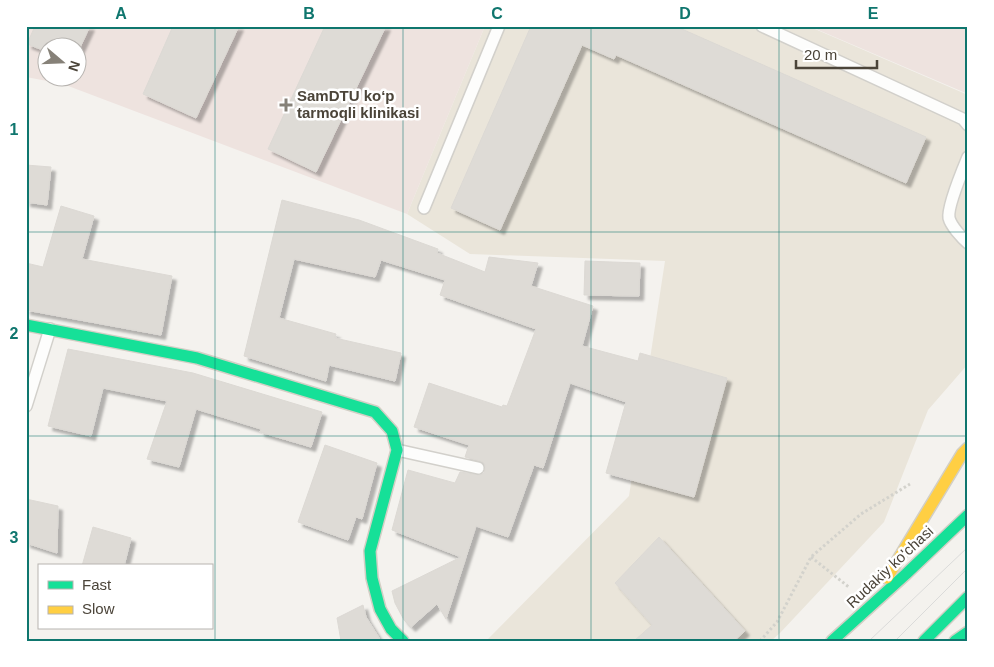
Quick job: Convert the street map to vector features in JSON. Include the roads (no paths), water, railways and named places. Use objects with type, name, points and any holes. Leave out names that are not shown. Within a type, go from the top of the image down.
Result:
[{"type":"street","points":[[26,325],[197,358],[375,412],[392,430],[397,450],[370,551],[372,578],[380,609],[391,628],[403,641]]},
{"type":"street","points":[[871,605],[957,462],[968,448]]},
{"type":"street","name":"Rudakiy ko'chasi","points":[[832,641],[906,574],[968,514]]},
{"type":"street","points":[[924,641],[968,598]]},
{"type":"street","points":[[955,641],[968,632]]},
{"type":"lane","points":[[424,208],[499,26]]},
{"type":"lane","points":[[762,26],[963,119],[968,125]]},
{"type":"lane","points":[[968,157],[951,202],[949,218],[958,233],[968,243]]},
{"type":"lane","points":[[26,406],[50,329]]},
{"type":"lane","points":[[397,450],[478,468]]},
{"type":"tram line","points":[[869,641],[968,547]]},
{"type":"tram line","points":[[895,641],[968,568]]},
{"type":"place","name":"SamDTU ko‘p tarmoqli klinikasi","points":[[286,105]]}]
